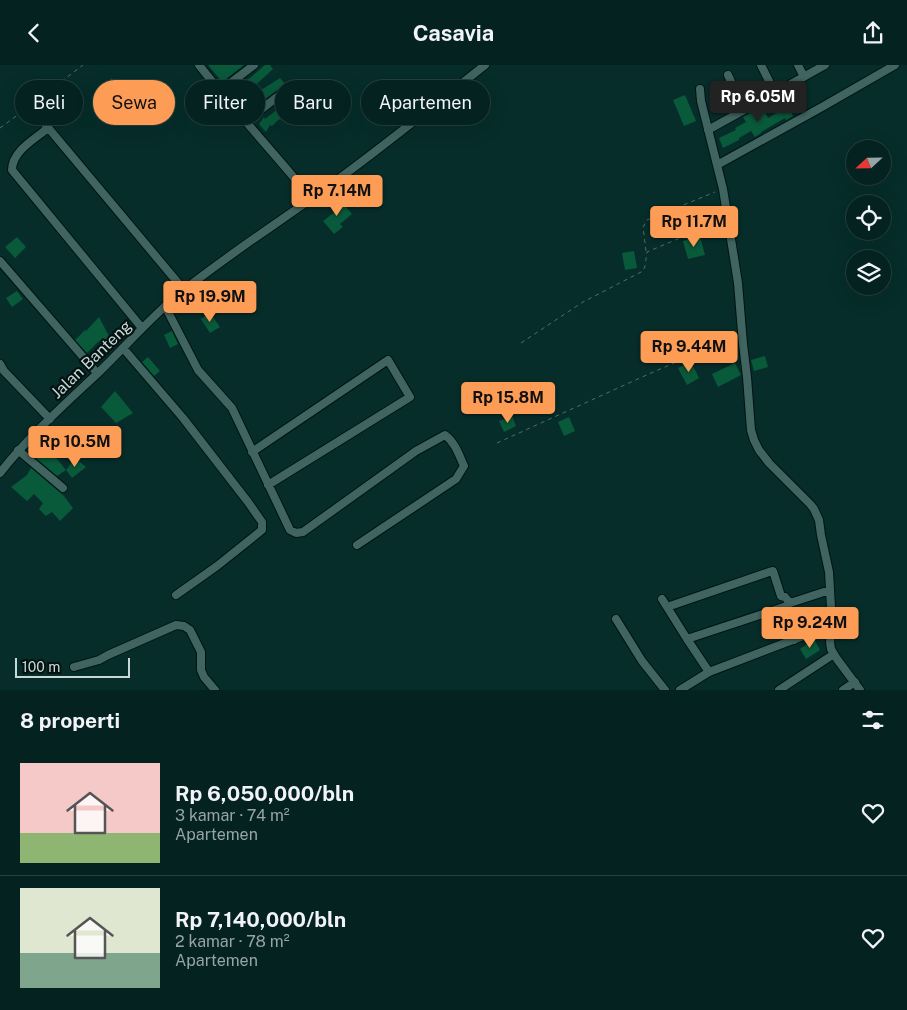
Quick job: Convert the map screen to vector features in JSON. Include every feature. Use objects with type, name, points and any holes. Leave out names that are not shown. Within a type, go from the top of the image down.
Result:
[{"type":"street","points":[[200,65],[212,80]]},
{"type":"street","points":[[234,80],[254,65]]},
{"type":"street","name":"Jalan Banteng","points":[[0,473],[18,450],[163,308],[184,290],[312,199],[485,65]]},
{"type":"street","points":[[761,65],[775,93]]},
{"type":"street","points":[[798,65],[804,77]]},
{"type":"street","points":[[708,131],[825,65]]},
{"type":"street","points":[[718,165],[895,65]]},
{"type":"street","points":[[728,75],[744,110]]},
{"type":"street","points":[[700,89],[701,101],[718,165],[728,217],[738,283],[749,420],[754,441],[759,451],[769,463],[810,504],[817,514],[829,572],[832,625],[830,642],[834,654],[860,690]]},
{"type":"street","points":[[265,106],[275,99]]},
{"type":"street","points":[[46,125],[184,290]]},
{"type":"street","points":[[249,125],[312,199]]},
{"type":"street","points":[[48,128],[18,153],[12,163],[12,170],[142,329]]},
{"type":"street","points":[[0,261],[97,373]]},
{"type":"street","points":[[163,308],[198,370],[232,409],[290,530],[296,533],[303,532],[416,451],[445,435],[449,438],[464,465],[456,479],[357,545]]},
{"type":"street","points":[[123,348],[183,419],[262,522],[262,530],[176,595]]},
{"type":"street","points":[[252,452],[388,360],[410,397],[268,485]]},
{"type":"street","points":[[0,364],[4,371],[50,419]]},
{"type":"street","points":[[18,450],[63,488]]},
{"type":"street","points":[[667,607],[773,571],[781,596],[785,597],[788,605],[794,640]]},
{"type":"street","points":[[687,639],[830,590]]},
{"type":"street","points":[[662,599],[709,672]]},
{"type":"street","points":[[616,619],[642,661],[665,690]]},
{"type":"street","points":[[74,667],[99,660],[176,625],[184,626],[190,630],[201,652],[201,670],[204,677],[215,690]]},
{"type":"street","points":[[680,690],[709,672],[832,625]]},
{"type":"street","points":[[779,690],[834,654]]},
{"type":"street","points":[[844,690],[854,683]]},
{"type":"path","points":[[64,80],[83,65]]},
{"type":"path","points":[[0,128],[15,117]]},
{"type":"path","points":[[521,343],[582,302],[642,271],[645,266],[647,252],[643,227],[647,220],[722,189]]},
{"type":"path","points":[[647,252],[728,217]]},
{"type":"path","points":[[497,443],[718,342],[742,344]]},
{"type":"building","points":[[208,65],[244,65],[225,80],[220,80]]},
{"type":"building","points":[[265,65],[270,65],[273,69],[261,80],[246,80]]},
{"type":"building","points":[[275,81],[275,92],[265,99],[265,88]]},
{"type":"building","points":[[685,95],[696,121],[684,126],[673,100]]},
{"type":"building","points":[[783,95],[793,116],[786,120],[785,118],[755,137],[751,131],[723,148],[719,138],[736,130],[735,128],[746,122],[743,117],[762,107],[768,118],[780,111],[775,99]]},
{"type":"building","points":[[275,111],[275,123],[272,126],[270,125],[266,132],[260,125],[265,125],[265,119]]},
{"type":"building","points":[[358,190],[365,204],[357,208],[350,193]]},
{"type":"building","points":[[339,199],[352,214],[340,224],[343,227],[334,234],[323,221],[336,211],[331,206]]},
{"type":"building","points":[[700,236],[705,255],[688,259],[683,241]]},
{"type":"building","points":[[17,237],[26,247],[15,258],[5,247]]},
{"type":"building","points":[[634,251],[637,268],[625,270],[622,253]]},
{"type":"building","points":[[17,291],[23,299],[12,307],[6,298]]},
{"type":"building","points":[[210,313],[220,327],[210,333],[201,319]]},
{"type":"building","points":[[99,317],[110,338],[102,343],[99,341],[87,353],[75,340]]},
{"type":"building","points":[[172,331],[178,344],[170,348],[164,335]]},
{"type":"building","points":[[765,356],[768,367],[754,371],[751,360]]},
{"type":"building","points":[[148,357],[160,371],[154,376],[142,362]]},
{"type":"building","points":[[691,362],[699,378],[687,385],[678,368]]},
{"type":"building","points":[[735,363],[741,375],[718,387],[712,374]]},
{"type":"building","points":[[115,391],[133,413],[116,423],[101,407]]},
{"type":"building","points":[[512,416],[516,426],[504,432],[499,421]]},
{"type":"building","points":[[569,417],[575,431],[564,436],[558,422]]},
{"type":"building","points":[[45,444],[66,470],[57,476],[36,458],[33,453]]},
{"type":"building","points":[[75,458],[86,467],[72,478],[66,470]]},
{"type":"building","points":[[31,468],[64,496],[73,508],[60,521],[52,512],[46,516],[39,509],[43,503],[34,494],[27,501],[11,487],[27,475]]},
{"type":"building","points":[[814,639],[820,650],[806,659],[800,649]]}]
